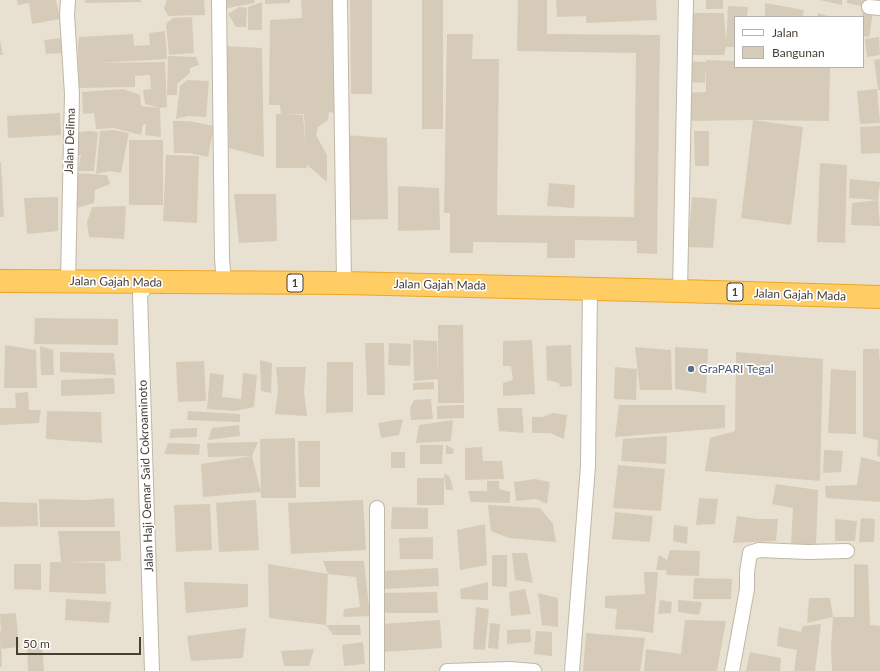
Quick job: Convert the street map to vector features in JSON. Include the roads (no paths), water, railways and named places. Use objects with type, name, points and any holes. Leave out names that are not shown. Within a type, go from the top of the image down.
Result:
[{"type":"highway","name":"Jalan Gajah Mada","points":[[0,280],[148,283],[344,283],[590,288],[880,297]]},
{"type":"street","name":"Jalan Delima","points":[[68,0],[67,15],[72,94],[68,282]]},
{"type":"street","points":[[219,0],[222,259],[224,283]]},
{"type":"street","points":[[340,0],[344,283]]},
{"type":"street","points":[[680,291],[686,0]]},
{"type":"street","name":"Jalan Haji Oemar Said Cokroaminoto","points":[[148,283],[140,294],[152,671]]},
{"type":"street","points":[[572,671],[588,466],[590,288]]},
{"type":"street","points":[[377,508],[377,671]]},
{"type":"street","points":[[732,671],[746,597],[748,560],[750,553],[759,550],[847,552]]},
{"type":"street","points":[[447,671],[510,669],[534,671]]},
{"type":"place","name":"GraPARI Tegal","points":[[691,369]]}]
